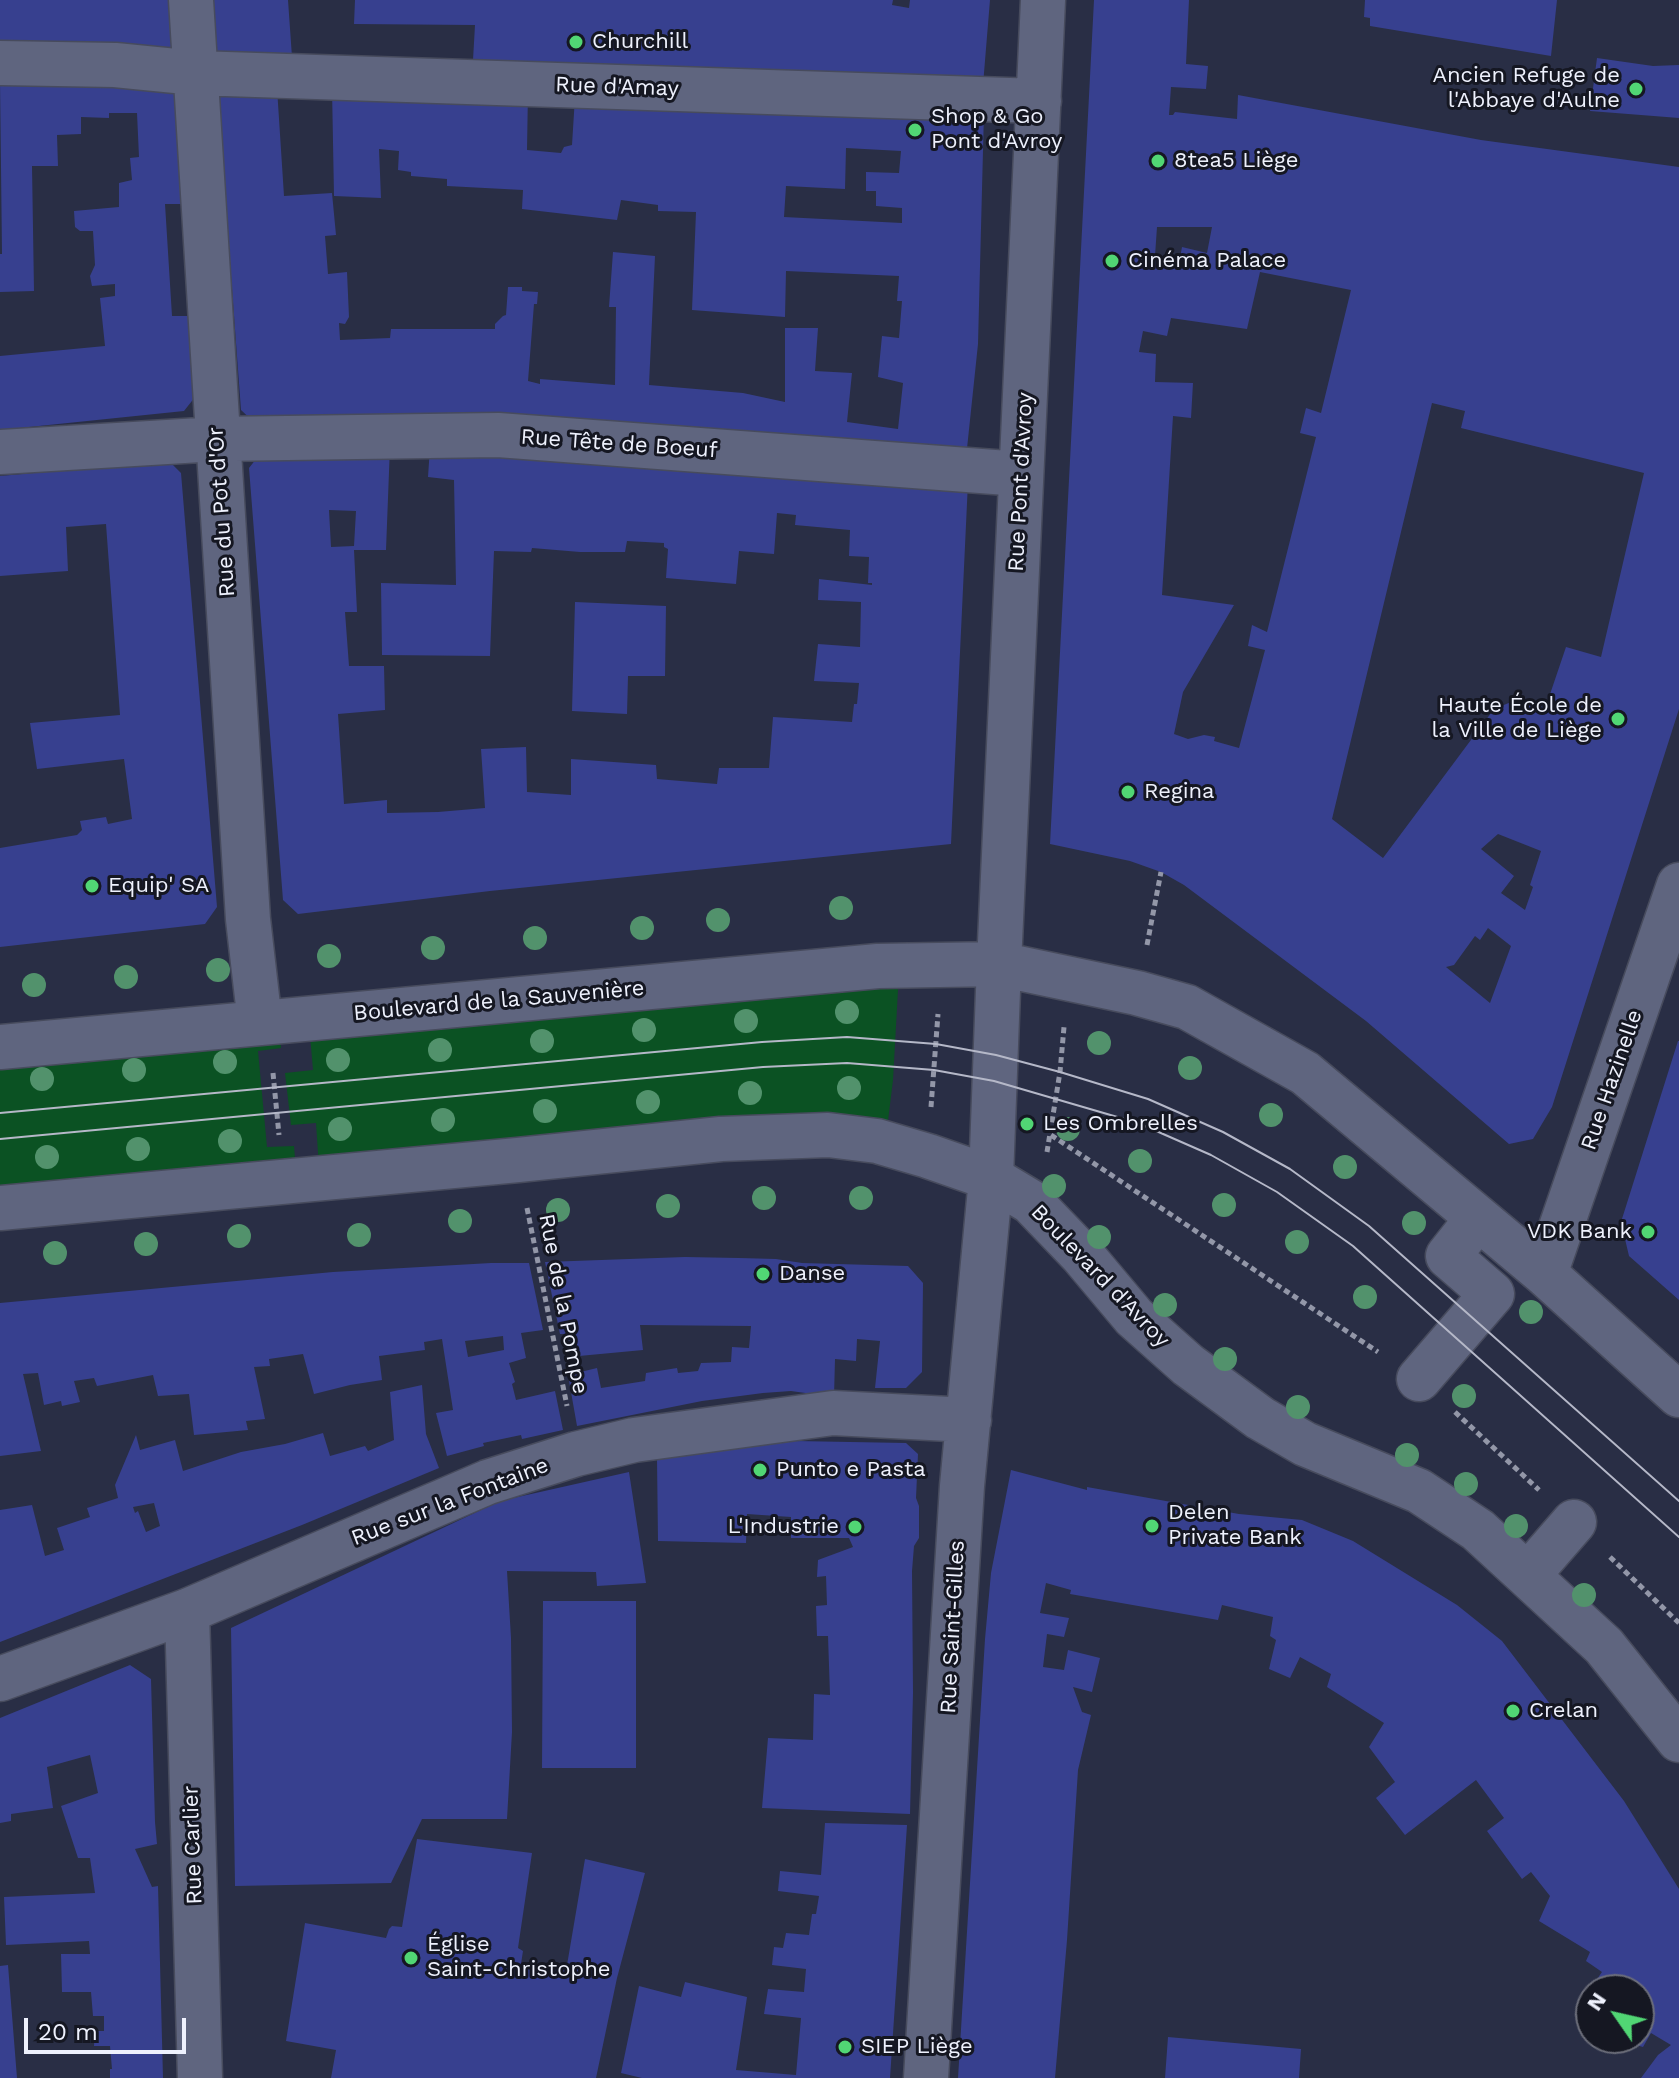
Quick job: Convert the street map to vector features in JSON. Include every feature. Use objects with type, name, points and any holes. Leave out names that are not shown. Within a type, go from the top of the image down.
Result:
[{"type":"street","name":"Rue du Pot d'Or","points":[[191,0],[248,919],[277,1021]]},
{"type":"street","name":"Rue Pont d'Avroy","points":[[999,964],[1043,0]]},
{"type":"street","name":"Rue d'Amay","points":[[0,63],[115,65],[196,73],[1039,101]]},
{"type":"street","name":"Rue Tête de Boeuf","points":[[0,452],[217,439],[498,435],[1021,474]]},
{"type":"street","name":"Rue Hazinelle","points":[[1545,1274],[1679,885]]},
{"type":"street","name":"Boulevard de la Sauvenière","points":[[0,1047],[878,966],[999,964]]},
{"type":"street","points":[[0,1208],[721,1139],[828,1135],[877,1141],[991,1178],[999,964],[1137,993],[1187,1007],[1305,1073],[1545,1274],[1679,1395]]},
{"type":"street","name":"Boulevard d'Avroy","points":[[991,1178],[1031,1202],[1082,1255],[1134,1317],[1200,1374],[1260,1418],[1305,1444],[1419,1491],[1478,1530],[1604,1646],[1679,1740]]},
{"type":"street","name":"Rue Saint-Gilles","points":[[926,2078],[962,1486],[991,1178]]},
{"type":"street","points":[[1419,1379],[1492,1294],[1448,1256],[1478,1218]]},
{"type":"street","name":"Rue sur la Fontaine","points":[[0,1679],[187,1611],[488,1482],[576,1454],[634,1440],[833,1413],[969,1420]]},
{"type":"street","points":[[1528,1575],[1574,1522]]},
{"type":"street","name":"Rue Carlier","points":[[187,1611],[200,2078]]},
{"type":"path","points":[[1137,993],[1161,872]]},
{"type":"path","points":[[928,1156],[942,965]]},
{"type":"path","points":[[1031,1202],[1051,1135],[1068,978]]},
{"type":"path","points":[[277,1021],[297,1062],[272,1064],[279,1136],[304,1134],[308,1179]]},
{"type":"path","name":"Rue de la Pompe","points":[[518,1160],[576,1454]]},
{"type":"green space","points":[[899,972],[887,1129],[319,1168],[316,1123],[291,1125],[285,1073],[313,1070],[309,1024]]},
{"type":"green space","points":[[279,1026],[281,1048],[258,1051],[267,1147],[294,1146],[296,1170],[0,1197],[0,1053]]},
{"type":"building","points":[[0,0],[172,0],[177,50],[0,47]]},
{"type":"building","points":[[210,0],[288,0],[292,57],[227,59],[213,48]]},
{"type":"building","points":[[355,0],[893,0],[892,5],[909,8],[910,0],[990,0],[983,85],[473,60],[475,25],[354,24]]},
{"type":"building","points":[[1094,0],[1189,0],[1186,64],[1208,66],[1206,89],[1171,87],[1169,115],[1175,112],[1237,119],[1238,95],[1481,140],[1679,167],[1679,709],[1552,1107],[1533,1139],[1509,1144],[1366,1021],[1184,885],[1161,872],[1130,861],[1050,844]],"holes":[[[1157,227],[1212,227],[1207,253],[1182,247],[1180,258],[1155,256]],[[1260,272],[1351,290],[1321,413],[1306,408],[1300,433],[1316,437],[1267,632],[1252,625],[1248,646],[1265,650],[1239,748],[1214,741],[1215,737],[1204,735],[1188,739],[1174,734],[1183,692],[1234,605],[1162,595],[1173,416],[1191,418],[1193,383],[1155,382],[1156,354],[1139,352],[1143,331],[1167,336],[1171,318],[1247,329]],[[1432,403],[1465,411],[1461,428],[1644,473],[1601,657],[1566,647],[1545,709],[1533,700],[1516,700],[1494,709],[1383,858],[1332,819]],[[1498,834],[1541,851],[1525,910],[1501,893],[1514,876],[1481,849]],[[1488,928],[1511,946],[1490,1003],[1446,967],[1454,965],[1475,936],[1480,940]]]},
{"type":"building","points":[[1365,0],[1557,0],[1551,56],[1370,26],[1370,18],[1364,17]]},
{"type":"building","name":"Ancien Refuge de l'Abbaye d'Aulne","points":[[1597,58],[1653,66],[1679,65],[1679,118],[1590,111]]},
{"type":"building","points":[[0,81],[177,88],[186,204],[165,204],[172,316],[191,316],[195,397],[184,411],[0,430],[0,356],[105,346],[100,298],[115,296],[115,284],[92,286],[90,276],[95,265],[93,231],[80,231],[75,227],[74,211],[119,207],[119,183],[132,180],[130,158],[139,157],[137,113],[109,113],[109,118],[81,117],[81,134],[57,135],[58,166],[32,166],[34,291],[0,292]]},
{"type":"building","points":[[227,88],[277,88],[284,196],[332,193],[336,235],[325,236],[328,274],[347,272],[349,317],[345,324],[339,323],[340,340],[390,338],[391,329],[495,329],[495,324],[506,315],[508,287],[522,287],[522,291],[538,292],[537,304],[534,304],[528,381],[540,384],[540,379],[615,385],[616,307],[609,307],[613,252],[655,256],[649,385],[743,393],[785,402],[785,328],[818,328],[815,371],[852,373],[847,422],[898,429],[903,383],[878,377],[882,336],[899,338],[902,301],[897,301],[899,276],[786,271],[785,317],[692,310],[696,212],[658,211],[658,205],[621,200],[617,220],[522,209],[523,190],[447,186],[447,179],[411,176],[411,172],[398,170],[399,151],[379,149],[381,198],[334,196],[332,88],[528,91],[527,150],[561,153],[564,147],[572,145],[575,97],[984,112],[978,344],[966,458],[257,425],[241,410],[218,100]],"holes":[[[846,148],[901,151],[899,173],[866,172],[866,191],[876,191],[876,206],[902,208],[902,223],[784,217],[786,186],[845,189]]]},
{"type":"building","points":[[390,446],[386,550],[354,550],[357,612],[345,612],[349,666],[384,666],[385,710],[338,714],[344,804],[387,800],[387,813],[485,808],[481,749],[526,747],[527,792],[571,795],[571,759],[656,765],[657,779],[717,784],[719,768],[769,768],[773,717],[852,722],[859,683],[814,681],[818,644],[860,647],[861,602],[818,600],[819,579],[872,585],[868,583],[869,557],[849,556],[850,530],[795,525],[796,515],[777,513],[774,554],[739,551],[736,584],[666,578],[668,549],[664,543],[627,541],[625,552],[532,548],[531,552],[494,551],[490,656],[382,655],[381,583],[456,585],[454,480],[428,477],[430,447],[968,482],[951,844],[490,891],[298,914],[283,900],[249,468],[260,454]],"holes":[[[329,510],[356,511],[354,546],[331,547]]]},
{"type":"building","points":[[169,461],[181,473],[217,907],[205,924],[0,947],[0,848],[77,835],[82,830],[80,821],[106,817],[108,824],[132,819],[124,759],[37,769],[30,723],[120,715],[106,524],[66,527],[68,571],[0,576],[0,476]]},
{"type":"building","points":[[575,602],[666,606],[665,676],[628,676],[627,714],[572,711]]},
{"type":"building","points":[[1678,1041],[1679,1300],[1629,1256],[1621,1222]]},
{"type":"building","points":[[685,1257],[908,1266],[923,1283],[922,1372],[906,1388],[875,1388],[880,1341],[857,1339],[856,1361],[835,1359],[834,1397],[791,1391],[763,1393],[702,1401],[577,1426],[568,1375],[597,1368],[601,1388],[645,1381],[646,1373],[677,1368],[678,1373],[698,1371],[701,1363],[731,1362],[732,1347],[749,1348],[751,1326],[640,1325],[643,1350],[579,1356],[575,1334],[560,1334],[545,1262]]},
{"type":"building","points":[[529,1263],[543,1330],[521,1333],[526,1358],[509,1363],[515,1382],[512,1384],[516,1400],[555,1391],[563,1430],[483,1443],[484,1446],[447,1456],[436,1413],[453,1410],[442,1339],[424,1342],[425,1350],[379,1356],[382,1380],[314,1394],[303,1354],[269,1359],[270,1366],[254,1367],[265,1419],[246,1421],[248,1430],[194,1435],[189,1394],[158,1396],[153,1375],[97,1386],[94,1378],[74,1381],[80,1402],[62,1406],[61,1401],[44,1405],[38,1373],[23,1374],[41,1451],[0,1456],[0,1303],[333,1272]],"holes":[[[503,1336],[504,1350],[468,1357],[465,1341]]]},
{"type":"building","points":[[422,1385],[426,1434],[439,1468],[302,1525],[0,1642],[0,1510],[32,1505],[45,1556],[64,1550],[57,1528],[90,1517],[87,1508],[118,1498],[115,1485],[136,1435],[140,1450],[175,1440],[183,1471],[241,1452],[323,1433],[330,1456],[365,1446],[368,1451],[394,1440],[390,1392]],"holes":[[[154,1503],[160,1526],[146,1532],[138,1511],[135,1513],[133,1507]]]},
{"type":"building","points":[[727,1443],[906,1443],[918,1454],[916,1498],[919,1538],[914,1546],[912,1571],[910,1814],[762,1808],[768,1738],[813,1740],[814,1694],[830,1695],[828,1636],[817,1636],[816,1606],[827,1605],[826,1576],[817,1577],[818,1560],[853,1547],[849,1538],[791,1538],[791,1517],[747,1514],[746,1543],[658,1541],[657,1459]]},
{"type":"building","points":[[1011,1470],[1087,1490],[1087,1487],[1239,1514],[1302,1520],[1353,1541],[1457,1605],[1502,1641],[1624,1801],[1679,1889],[1679,2078],[1641,2078],[1658,2055],[1671,2045],[1655,2035],[1655,1974],[1601,1974],[1602,1972],[1586,1961],[1590,1952],[1539,1921],[1550,1896],[1531,1872],[1522,1879],[1487,1831],[1504,1818],[1476,1780],[1405,1835],[1376,1798],[1395,1782],[1369,1747],[1384,1723],[1327,1687],[1331,1674],[1300,1657],[1290,1678],[1269,1669],[1276,1640],[1270,1636],[1273,1617],[1222,1605],[1218,1620],[1070,1594],[1071,1590],[1046,1583],[1040,1613],[1069,1618],[1064,1637],[1047,1634],[1043,1667],[1064,1670],[1068,1650],[1100,1658],[1092,1692],[1073,1687],[1082,1712],[1091,1715],[1078,1770],[1055,2078],[958,2078],[991,1573]]},
{"type":"building","points":[[629,1472],[646,1583],[597,1586],[596,1572],[507,1571],[512,1732],[507,1819],[422,1819],[391,1883],[235,1886],[231,1628],[500,1501]]},
{"type":"building","points":[[543,1601],[636,1601],[636,1768],[542,1768]]},
{"type":"building","points":[[130,1665],[151,1679],[157,1844],[135,1849],[152,1887],[158,1886],[163,2078],[110,2078],[110,2046],[94,2046],[95,2031],[104,2031],[104,2016],[93,2016],[91,1992],[62,1992],[61,1954],[90,1954],[89,1941],[6,1945],[4,1897],[95,1893],[90,1858],[78,1858],[61,1806],[98,1793],[90,1755],[47,1767],[53,1808],[11,1814],[11,1821],[0,1823],[0,1718]]},
{"type":"building","points":[[825,1823],[907,1825],[890,2078],[642,2078],[621,2073],[639,1986],[681,1997],[685,1982],[747,1997],[736,2070],[796,2075],[801,2018],[764,2014],[768,1989],[804,1992],[806,1969],[772,1965],[774,1947],[783,1948],[786,1933],[809,1935],[819,1896],[778,1891],[780,1871],[821,1875]]},
{"type":"building","name":"Église Saint-Christophe","points":[[417,1839],[532,1853],[518,1948],[523,1951],[521,1964],[539,1968],[540,1965],[566,1971],[585,1859],[645,1873],[617,1978],[596,2078],[331,2078],[336,2050],[286,2041],[305,1923],[386,1938],[392,1926],[402,1927]]},
{"type":"building","points":[[8,1965],[17,2078],[0,2078],[0,1966]]},
{"type":"building","points":[[1168,2037],[1301,2049],[1299,2078],[1165,2078]]},
{"type":"tram line","points":[[0,1113],[762,1042],[847,1037],[936,1044],[996,1055],[1148,1099],[1223,1132],[1290,1169],[1369,1226],[1679,1501]]},
{"type":"tram line","points":[[0,1139],[763,1067],[847,1063],[934,1070],[994,1081],[1138,1123],[1211,1155],[1277,1192],[1353,1246],[1679,1537]]},
{"type":"place","name":"Churchill","points":[[576,42]]},
{"type":"place","name":"Ancien Refuge de l'Abbaye d'Aulne","points":[[1636,89]]},
{"type":"place","name":"Shop & Go Pont d'Avroy","points":[[915,130]]},
{"type":"place","name":"8tea5 Liège","points":[[1158,161]]},
{"type":"place","name":"Cinéma Palace","points":[[1112,261]]},
{"type":"place","name":"Haute École de la Ville de Liège","points":[[1618,719]]},
{"type":"place","name":"Regina","points":[[1128,792]]},
{"type":"place","name":"Equip' SA","points":[[92,886]]},
{"type":"place","name":"Les Ombrelles","points":[[1027,1124]]},
{"type":"place","name":"VDK Bank","points":[[1648,1232]]},
{"type":"place","name":"Danse","points":[[763,1274]]},
{"type":"place","name":"Punto e Pasta","points":[[760,1470]]},
{"type":"place","name":"Delen Private Bank","points":[[1152,1526]]},
{"type":"place","name":"L'Industrie","points":[[855,1527]]},
{"type":"place","name":"Crelan","points":[[1513,1711]]},
{"type":"place","name":"Église Saint-Christophe","points":[[411,1958]]},
{"type":"place","name":"SIEP Liège","points":[[845,2047]]}]
